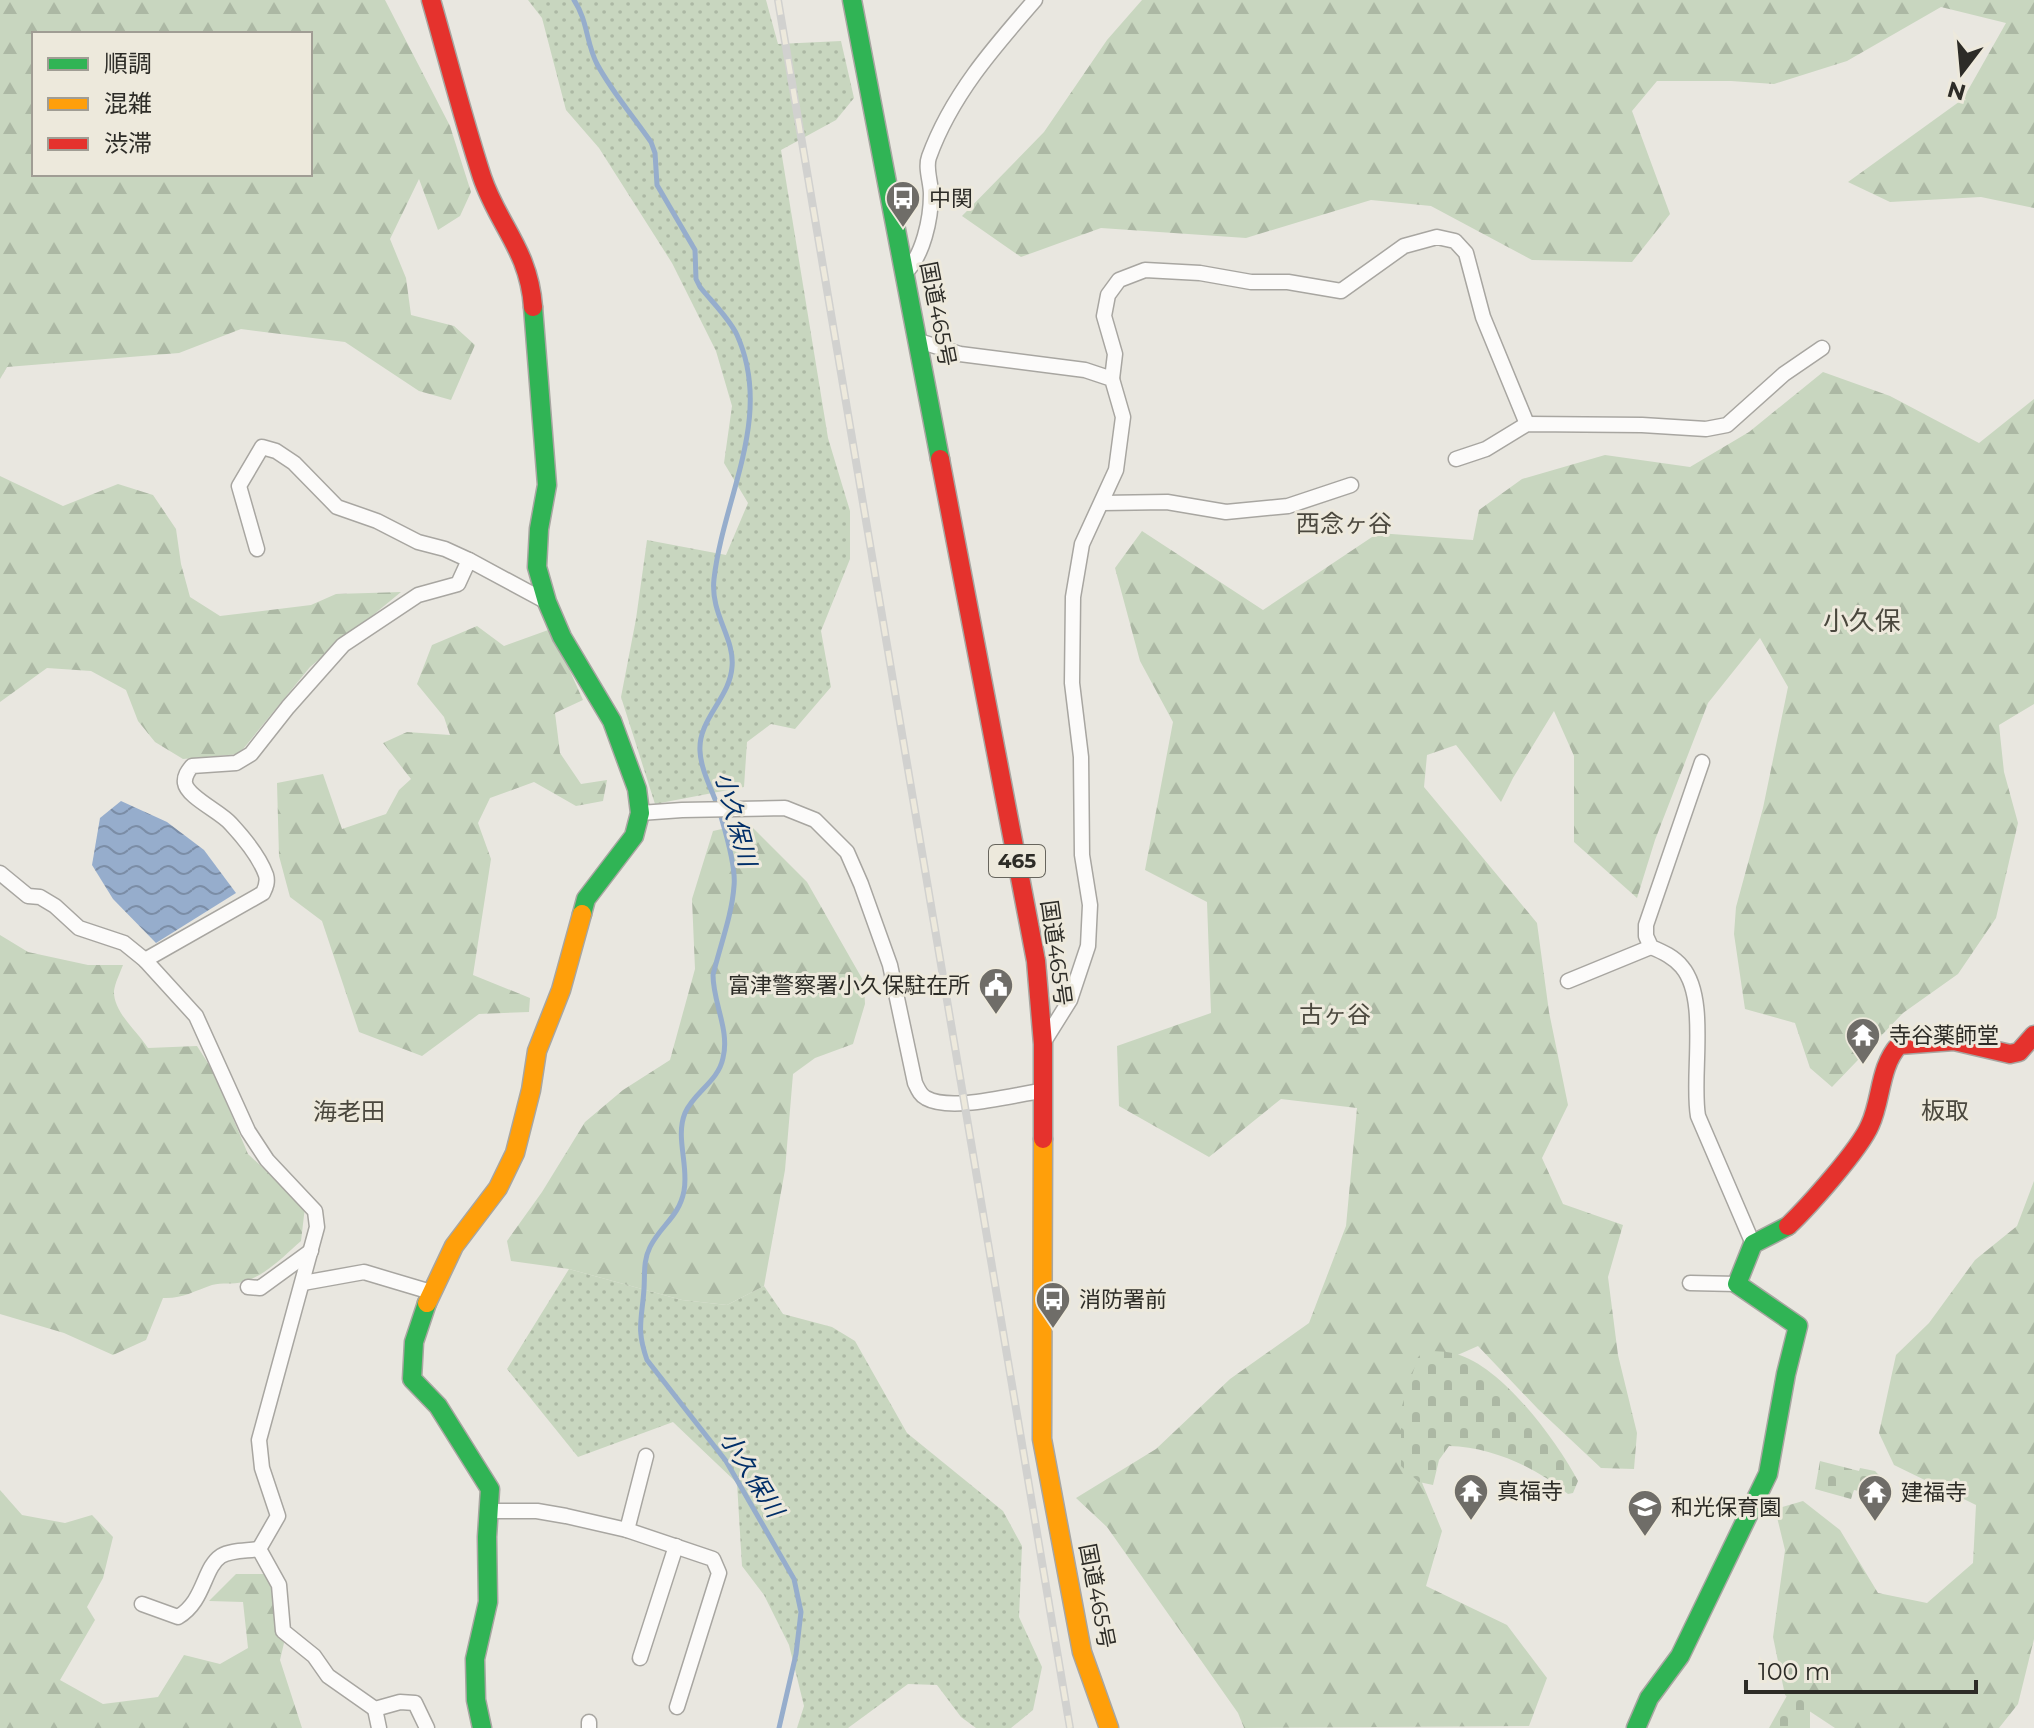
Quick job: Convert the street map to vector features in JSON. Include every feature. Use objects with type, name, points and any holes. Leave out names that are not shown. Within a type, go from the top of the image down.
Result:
[{"type":"main road","points":[[431,0],[483,180],[520,252],[531,282],[547,485],[539,529],[537,567],[562,637],[612,721],[637,789],[640,813],[634,836],[586,899],[561,990],[537,1051],[515,1153],[498,1188],[454,1246],[431,1292],[414,1342],[412,1379],[438,1406],[490,1489],[488,1602],[475,1659],[476,1700],[482,1728]]},
{"type":"main road","name":"国道465号","points":[[852,0],[1036,961],[1043,1044],[1042,1439],[1082,1652],[1109,1728]]},
{"type":"main road","points":[[1636,1728],[1649,1698],[1680,1656],[1770,1468],[1786,1374],[1798,1326],[1737,1284],[1753,1244],[1790,1225],[1861,1142],[1871,1124],[1889,1056],[1899,1045],[1954,1041],[2010,1054],[2019,1052],[2034,1035]]},
{"type":"street","points":[[905,273],[916,263],[931,195],[928,161],[947,119],[976,68],[1035,0]]},
{"type":"street","points":[[1043,1044],[1070,1000],[1088,946],[1090,905],[1082,855],[1081,757],[1072,683],[1073,597],[1082,544],[1116,470],[1123,417],[1112,379],[1115,354],[1104,316],[1108,295],[1119,280],[1145,270],[1200,273],[1251,282],[1288,282],[1341,291],[1404,246],[1437,237],[1455,241],[1466,253],[1483,317],[1527,424]]},
{"type":"street","points":[[919,341],[960,354],[1085,370],[1112,379]]},
{"type":"street","points":[[1456,459],[1486,449],[1527,424],[1706,429],[1727,425],[1784,374],[1822,348]]},
{"type":"street","points":[[257,549],[239,486],[262,447],[276,451],[294,463],[337,507],[377,521],[418,542],[445,549],[547,602]]},
{"type":"street","points":[[1102,503],[1167,502],[1226,512],[1288,506],[1351,485]]},
{"type":"street","points":[[145,960],[263,893],[267,884],[267,876],[258,861],[230,823],[190,792],[185,784],[186,773],[192,766],[236,763],[251,754],[343,645],[418,595],[458,584],[469,560]]},
{"type":"street","points":[[1702,762],[1646,925],[1646,936],[1651,947],[1669,955],[1684,969],[1692,990],[1698,1016],[1695,1098],[1698,1116],[1753,1244]]},
{"type":"street","points":[[640,813],[785,808],[815,820],[847,852],[890,965],[915,1083],[922,1096],[936,1102],[954,1103],[1041,1091]]},
{"type":"street","points":[[0,873],[28,896],[40,897],[55,906],[79,928],[124,943],[145,960],[199,1019],[248,1131],[267,1160],[315,1211],[317,1227],[259,1440],[262,1468],[278,1516],[259,1549]]},
{"type":"street","points":[[1568,981],[1651,947]]},
{"type":"street","points":[[248,1287],[260,1288],[311,1251]]},
{"type":"street","points":[[303,1283],[364,1272],[431,1292]]},
{"type":"street","points":[[1690,1283],[1737,1284]]},
{"type":"street","points":[[627,1530],[646,1456]]},
{"type":"street","points":[[488,1511],[537,1511],[627,1530],[713,1559],[719,1573],[677,1707]]},
{"type":"street","points":[[640,1658],[676,1546]]},
{"type":"street","points":[[142,1604],[178,1617],[191,1610],[215,1561],[224,1554],[259,1549]]},
{"type":"street","points":[[259,1549],[279,1585],[283,1631],[314,1656],[328,1676],[375,1709],[379,1728]]},
{"type":"street","points":[[375,1709],[400,1702],[415,1703],[427,1728]]},
{"type":"green space","points":[[0,0],[385,0],[450,126],[471,192],[460,216],[438,230],[419,179],[390,239],[406,278],[411,315],[454,326],[475,345],[451,400],[419,391],[345,342],[241,329],[179,353],[7,367],[0,379]]},
{"type":"green space","points":[[528,0],[766,0],[778,44],[841,41],[854,98],[836,120],[781,150],[828,438],[850,511],[850,559],[821,631],[831,687],[795,729],[771,724],[747,742],[744,787],[655,804],[621,697],[647,540],[726,555],[748,503],[724,463],[732,406],[716,351],[672,263],[599,148],[566,110],[542,18]]},
{"type":"green space","points":[[1142,0],[2034,0],[2034,208],[1981,197],[1890,202],[1848,182],[1963,99],[2006,23],[1941,7],[1847,61],[1774,84],[1657,81],[1632,111],[1670,214],[1632,262],[1532,260],[1431,206],[1371,200],[1246,238],[1101,228],[1021,257],[962,216],[1044,132],[1107,40]]},
{"type":"green space","points":[[1823,372],[1890,396],[1979,443],[2034,399],[2034,704],[1999,725],[2004,772],[2018,823],[1996,918],[1958,974],[1903,1013],[1832,1087],[1810,1068],[1795,1023],[1745,1009],[1734,934],[1736,907],[1763,808],[1788,687],[1760,638],[1708,703],[1655,840],[1637,898],[1574,842],[1574,756],[1554,711],[1501,802],[1456,745],[1427,755],[1424,787],[1537,923],[1549,1012],[1568,1105],[1542,1158],[1563,1204],[1623,1225],[1608,1277],[1618,1355],[1637,1433],[1634,1469],[1601,1468],[1538,1409],[1478,1346],[1428,1368],[1406,1444],[1442,1531],[1426,1586],[1507,1625],[1547,1678],[1529,1726],[1244,1728],[1238,1713],[1107,1527],[1076,1498],[1156,1449],[1230,1379],[1309,1323],[1346,1226],[1357,1108],[1281,1099],[1209,1157],[1119,1106],[1117,1046],[1211,1013],[1207,902],[1145,870],[1173,722],[1140,661],[1115,568],[1142,531],[1263,610],[1378,533],[1473,540],[1479,510],[1522,479],[1605,455],[1690,467],[1749,432]]},
{"type":"green space","points":[[0,476],[63,506],[118,484],[153,495],[176,529],[190,597],[220,616],[311,605],[336,594],[401,592],[310,667],[239,754],[183,759],[155,742],[138,721],[126,690],[91,671],[47,668],[0,702]]},
{"type":"green space","points":[[477,626],[504,646],[551,629],[583,700],[555,713],[560,753],[581,784],[607,780],[603,801],[576,806],[534,782],[490,798],[478,823],[491,859],[473,975],[530,998],[529,1012],[479,1014],[422,1056],[359,1032],[322,921],[290,897],[279,856],[277,783],[323,774],[342,829],[386,814],[399,790],[411,779],[383,743],[407,732],[450,735],[444,717],[417,684],[432,645]]},
{"type":"green space","points":[[748,823],[807,882],[864,982],[865,1004],[853,1044],[815,1058],[793,1074],[785,1170],[764,1286],[727,1305],[682,1300],[569,1269],[511,1261],[507,1241],[542,1192],[585,1122],[623,1090],[670,1060],[695,969],[692,899],[713,831]]},
{"type":"green space","points":[[0,935],[28,952],[88,965],[123,965],[114,991],[117,1007],[127,1021],[148,1048],[197,1046],[213,1071],[248,1154],[305,1207],[301,1241],[274,1265],[243,1282],[216,1284],[182,1296],[163,1298],[146,1340],[113,1355],[64,1333],[0,1314]]},
{"type":"green space","points":[[2034,1181],[2034,1639],[2018,1704],[1999,1728],[1835,1728],[1785,1695],[1773,1637],[1785,1550],[1775,1509],[1803,1501],[1840,1530],[1878,1593],[1927,1603],[1973,1563],[1976,1505],[1894,1465],[1879,1433],[1896,1355],[1929,1323],[1975,1260],[2017,1226]]},
{"type":"green space","points":[[569,1269],[682,1300],[727,1305],[764,1286],[783,1314],[832,1327],[855,1341],[907,1433],[1003,1511],[1022,1546],[1019,1617],[1042,1667],[1033,1710],[1011,1728],[976,1728],[961,1717],[937,1685],[908,1684],[848,1728],[797,1728],[804,1706],[789,1645],[764,1595],[742,1566],[737,1483],[673,1422],[578,1457],[507,1369]]},
{"type":"green space","points":[[1425,1351],[1452,1353],[1474,1361],[1509,1389],[1542,1426],[1568,1464],[1578,1481],[1573,1493],[1568,1494],[1542,1475],[1512,1460],[1465,1447],[1449,1446],[1439,1460],[1433,1485],[1419,1482],[1401,1466],[1401,1409],[1418,1357]]},
{"type":"green space","points":[[1820,1461],[1859,1471],[1860,1468],[1875,1471],[1893,1490],[1892,1498],[1854,1490],[1851,1499],[1815,1489]]},
{"type":"green space","points":[[0,1490],[22,1515],[65,1523],[92,1515],[113,1537],[103,1578],[87,1607],[95,1620],[60,1680],[103,1704],[158,1697],[184,1655],[220,1664],[248,1648],[243,1602],[209,1601],[236,1574],[266,1574],[276,1602],[284,1643],[280,1660],[302,1728],[0,1728]]},
{"type":"green space","points":[[1789,1692],[1810,1704],[1810,1728],[1769,1728]]},
{"type":"water","points":[[121,801],[167,822],[204,850],[236,893],[156,943],[113,899],[92,865],[100,818]]},
{"type":"waterway","name":"小久保川","points":[[574,0],[597,64],[651,142],[655,153],[657,185],[695,250],[696,279],[734,329],[747,366],[750,396],[748,427],[714,579],[716,603],[730,646],[732,667],[726,689],[704,729],[700,751],[703,768],[720,812],[734,871],[731,908],[713,975],[725,1048],[716,1074],[689,1106],[682,1122],[684,1191],[678,1208],[648,1252],[641,1332],[647,1360],[726,1461],[794,1579],[801,1612],[796,1654],[779,1728]]},
{"type":"railway","points":[[778,0],[1070,1728]]},
{"type":"traffic: fast","points":[[852,0],[940,459]]},
{"type":"traffic: fast","points":[[533,307],[547,485],[539,529],[537,567],[562,637],[612,721],[637,789],[640,813],[634,836],[586,899],[582,914]]},
{"type":"traffic: fast","points":[[1636,1728],[1649,1698],[1680,1656],[1768,1474],[1798,1326],[1737,1284],[1753,1244],[1788,1226]]},
{"type":"traffic: fast","points":[[427,1303],[414,1342],[412,1379],[438,1406],[490,1489],[488,1602],[475,1659],[476,1700],[482,1728]]},
{"type":"traffic: slow","points":[[427,1303],[454,1246],[498,1188],[515,1153],[537,1051],[561,990],[582,914]]},
{"type":"traffic: slow","points":[[1043,1139],[1042,1439],[1082,1652],[1109,1728]]},
{"type":"traffic: jam","points":[[431,0],[482,177],[526,269],[533,307]]},
{"type":"traffic: jam","points":[[940,459],[1036,961],[1043,1044],[1043,1139]]},
{"type":"traffic: jam","points":[[1788,1226],[1833,1177],[1864,1135],[1874,1115],[1884,1073],[1899,1045],[1954,1041],[2010,1054],[2019,1052],[2034,1035]]},
{"type":"place","name":"中関","points":[[903,229]]},
{"type":"place","name":"富津警察署小久保駐在所","points":[[996,1016]]},
{"type":"place","name":"寺谷薬師堂","points":[[1863,1066]]},
{"type":"place","name":"消防署前","points":[[1053,1330]]},
{"type":"place","name":"真福寺","points":[[1471,1522]]},
{"type":"place","name":"建福寺","points":[[1875,1523]]},
{"type":"place","name":"和光保育園","points":[[1645,1538]]},
{"type":"district","name":"西念ヶ谷","points":[[1344,523]]},
{"type":"district","name":"小久保","points":[[1862,621]]},
{"type":"district","name":"古ヶ谷","points":[[1335,1014]]},
{"type":"district","name":"板取","points":[[1945,1110]]},
{"type":"district","name":"海老田","points":[[349,1111]]}]
